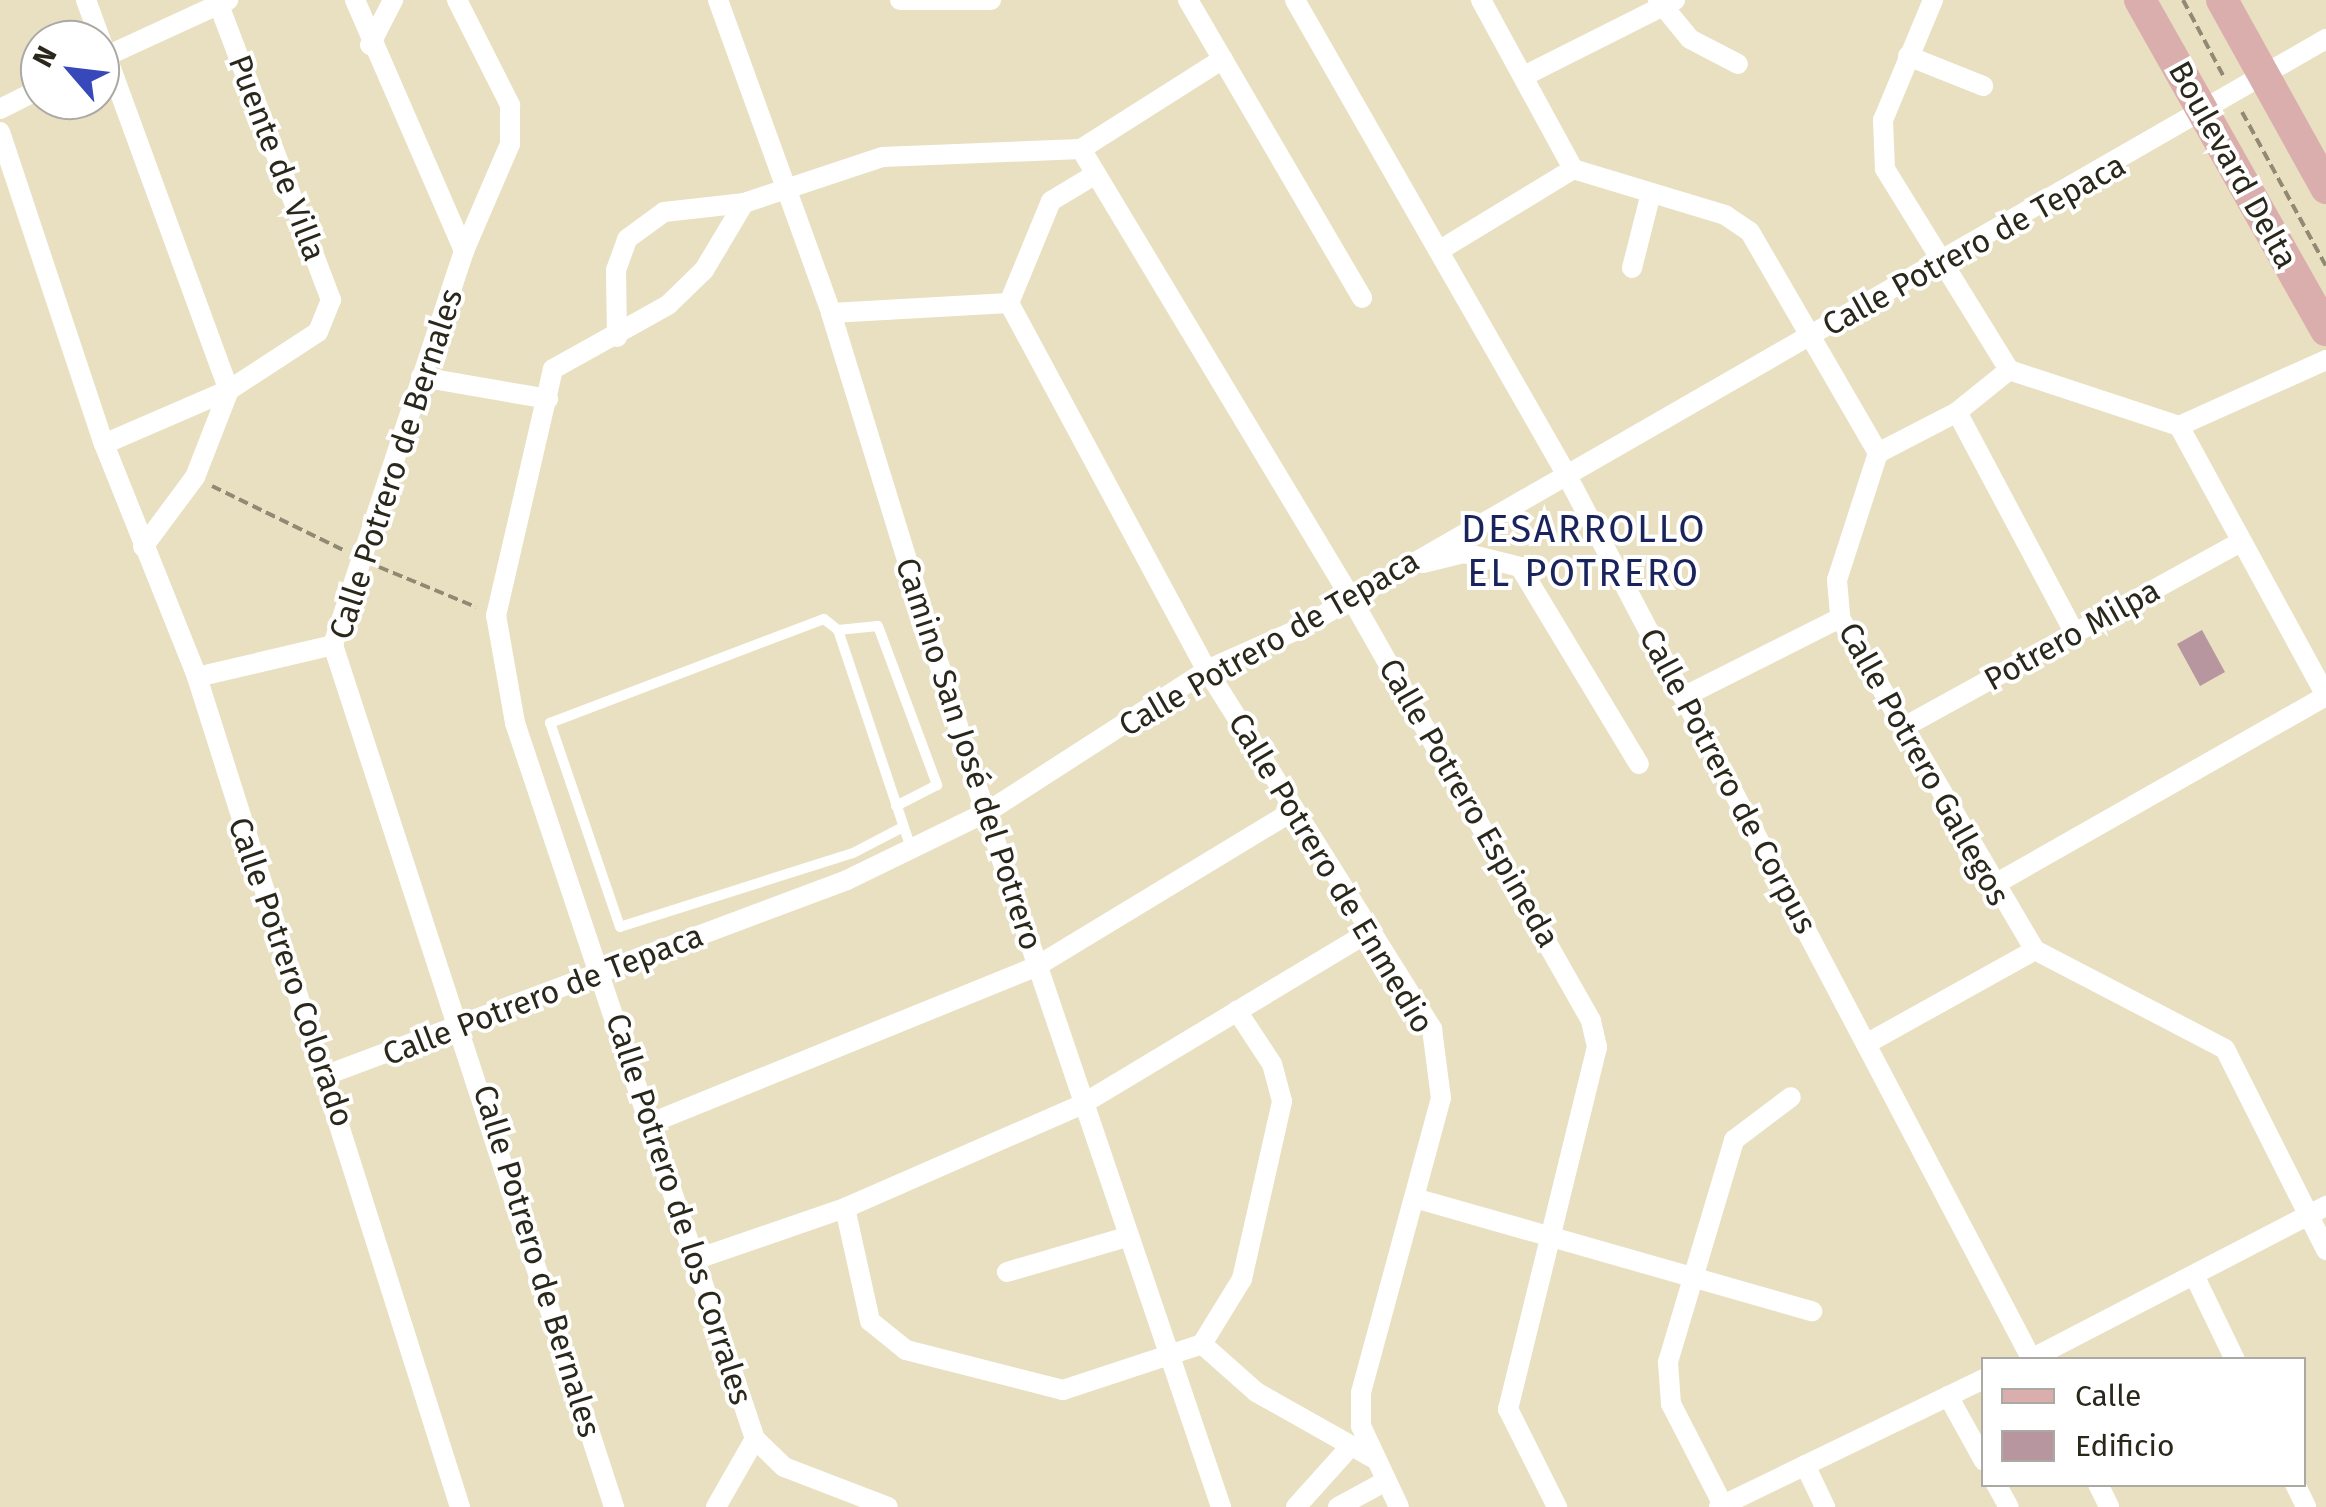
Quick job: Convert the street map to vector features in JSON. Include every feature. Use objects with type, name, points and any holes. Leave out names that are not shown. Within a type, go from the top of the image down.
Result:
[{"type":"main road","name":"Boulevard Delta","points":[[2140,0],[2326,330]]},
{"type":"main road","points":[[2222,0],[2326,188]]},
{"type":"street","points":[[355,0],[370,45],[464,251]]},
{"type":"street","points":[[370,45],[393,0]]},
{"type":"street","name":"Calle Potrero de Bernales","points":[[457,0],[510,106],[510,144],[464,251],[333,644],[464,1029],[614,1507]]},
{"type":"street","name":"Camino San José del Potrero","points":[[718,0],[830,313],[1081,1105],[1127,1238],[1174,1355],[1221,1507]]},
{"type":"street","points":[[900,0],[991,0]]},
{"type":"street","points":[[1188,0],[1362,298]]},
{"type":"street","name":"Calle Potrero de Corpus","points":[[1295,0],[1564,470],[2030,1357]]},
{"type":"street","points":[[1480,0],[1573,169],[1650,197],[1740,222],[1813,336],[1878,453],[1958,412],[2009,370]]},
{"type":"street","points":[[1933,0],[1908,56],[1877,146],[2009,370],[2179,426],[2326,360]]},
{"type":"street","points":[[120,49],[221,2]]},
{"type":"street","name":"Puente de Villa","points":[[221,2],[331,300],[327,317],[229,390]]},
{"type":"street","points":[[1524,76],[1665,2],[1690,39],[1738,64]]},
{"type":"street","name":"Calle Potrero de Tepaca","points":[[329,1074],[464,1029],[911,849],[987,812],[1207,670],[1352,598],[1564,470],[1813,336],[2205,114],[2326,39]]},
{"type":"street","points":[[1908,56],[1983,86]]},
{"type":"street","points":[[617,337],[616,270],[628,239],[664,212],[744,203],[882,157],[1081,150],[1223,58]]},
{"type":"street","points":[[120,102],[229,390],[194,477],[143,547]]},
{"type":"street","name":"Calle Potrero Colorado","points":[[0,132],[104,444],[197,677],[253,869],[329,1074],[460,1507]]},
{"type":"street","name":"Calle Potrero Espineda","points":[[1081,150],[1352,598],[1590,1021],[1597,1047],[1508,1409],[1557,1507]]},
{"type":"street","points":[[1440,250],[1573,169]]},
{"type":"street","points":[[830,313],[1009,303],[1051,201],[1096,174]]},
{"type":"street","points":[[1632,268],[1650,197]]},
{"type":"street","points":[[617,337],[704,270],[744,203]]},
{"type":"street","name":"Calle Potrero de Enmedio","points":[[1009,303],[1207,670],[1434,1044],[1441,1098],[1418,1199],[1362,1392],[1373,1458],[1399,1507]]},
{"type":"street","name":"Calle Potrero de los Corrales","points":[[617,337],[568,354],[553,369],[496,615],[515,723],[602,972],[754,1439],[784,1467],[888,1507]]},
{"type":"street","points":[[420,377],[548,399]]},
{"type":"street","points":[[104,444],[229,390]]},
{"type":"street","points":[[1958,412],[2076,634]]},
{"type":"street","points":[[1997,883],[2326,696],[2239,543],[2179,426]]},
{"type":"street","name":"Calle Potrero Gallegos","points":[[1878,453],[1837,580],[1840,618],[2036,950]]},
{"type":"street","name":"Potrero Milpa","points":[[1904,727],[2239,543]]},
{"type":"street","points":[[1406,567],[1464,554],[1520,567],[1639,764]]},
{"type":"street","points":[[1683,697],[1840,618]]},
{"type":"street","points":[[197,677],[333,644]]},
{"type":"street","points":[[650,1123],[1037,966],[1295,810]]},
{"type":"street","points":[[694,1260],[845,1208],[1081,1105],[1369,932]]},
{"type":"street","points":[[1866,1044],[2036,950],[2211,1036],[2318,1210],[2326,1250]]},
{"type":"street","points":[[845,1208],[870,1321],[906,1350],[1063,1390],[1202,1344],[1242,1279],[1282,1102],[1272,1064],[1237,1011]]},
{"type":"street","points":[[1791,1097],[1734,1140],[1666,1383],[1721,1506],[1979,1381]]},
{"type":"street","points":[[1418,1199],[1554,1232],[1812,1311]]},
{"type":"street","points":[[2035,1357],[2318,1210]]},
{"type":"street","points":[[1007,1272],[1127,1238]]},
{"type":"street","points":[[2194,1274],[2234,1357]]},
{"type":"street","points":[[1202,1344],[1256,1392],[1349,1448],[1373,1458]]},
{"type":"street","points":[[1948,1396],[1981,1456]]},
{"type":"street","points":[[716,1507],[754,1439]]},
{"type":"street","points":[[1296,1507],[1349,1448]]},
{"type":"street","points":[[1804,1466],[1825,1507]]},
{"type":"street","points":[[1338,1507],[1384,1482]]},
{"type":"lane","points":[[903,827],[854,853],[620,927],[550,723],[824,619],[838,630],[911,849]]},
{"type":"lane","points":[[838,630],[878,626],[937,785],[896,806]]},
{"type":"path","points":[[2183,0],[2326,266]]},
{"type":"building","points":[[2202,630],[2225,672],[2200,686],[2177,644]]},
{"type":"district","name":"DESARROLLO EL POTRERO","points":[[1584,552]]}]
